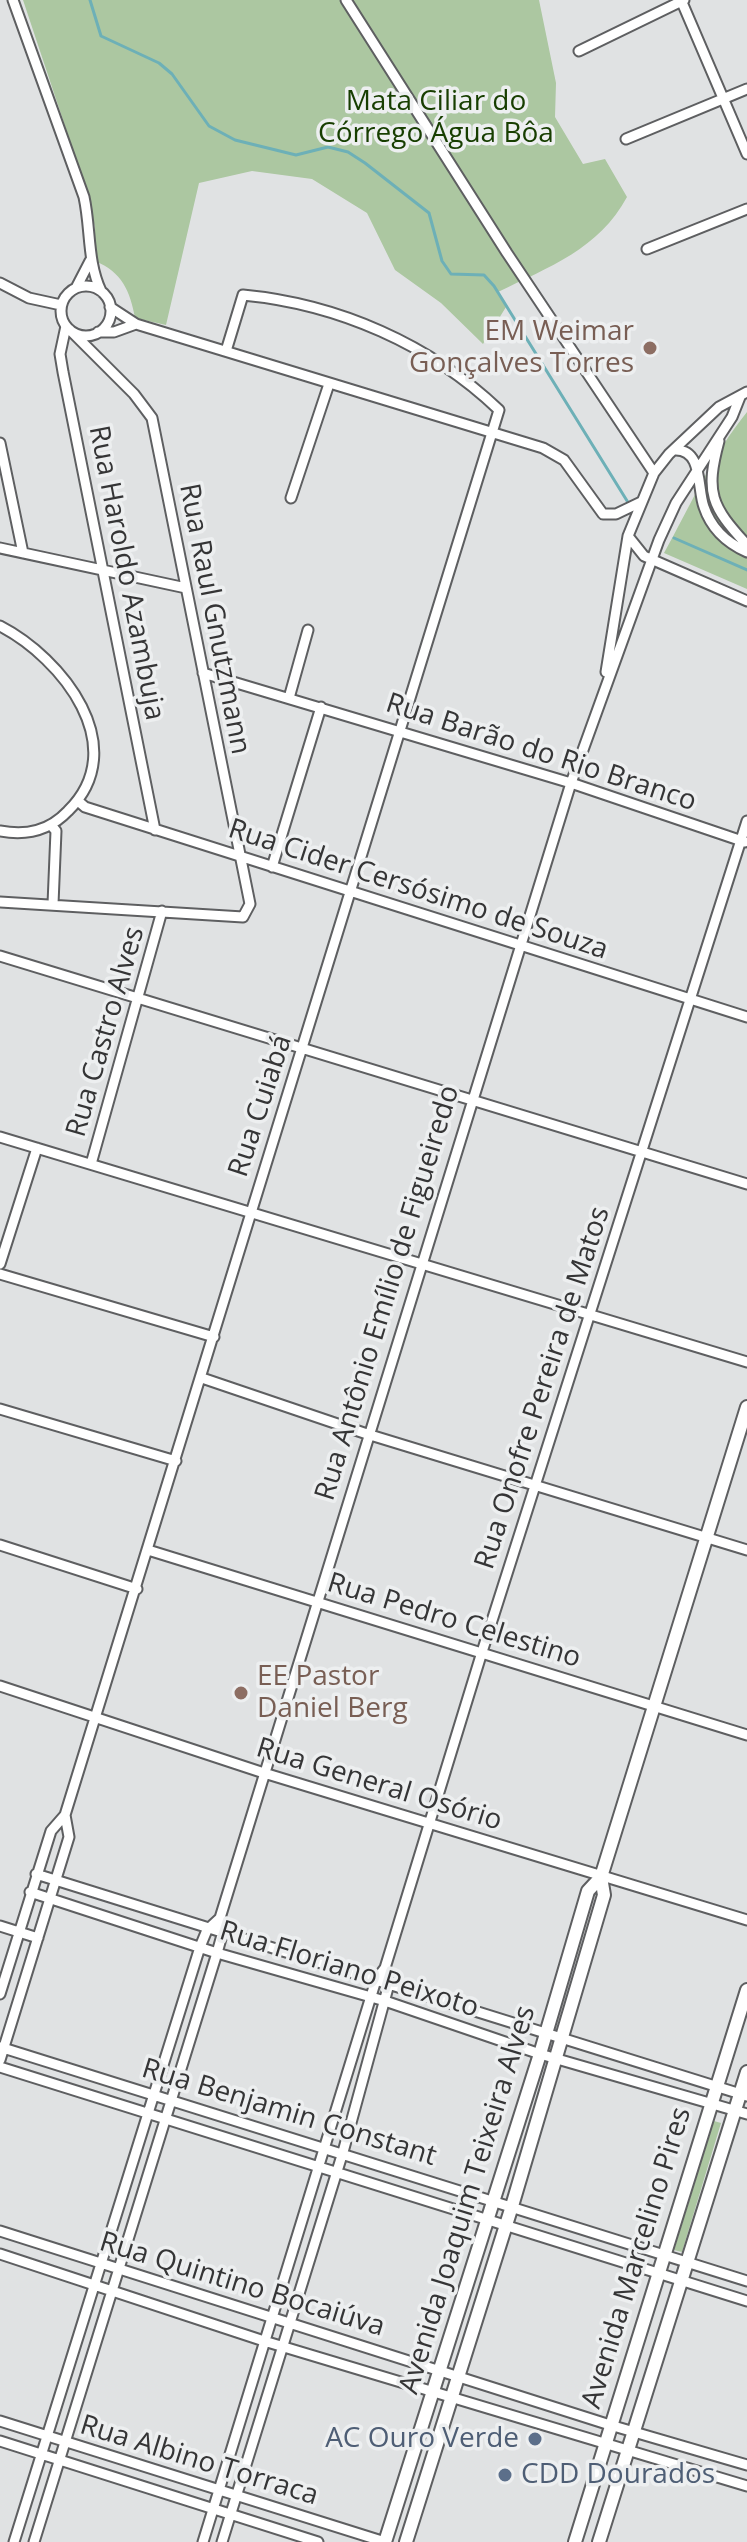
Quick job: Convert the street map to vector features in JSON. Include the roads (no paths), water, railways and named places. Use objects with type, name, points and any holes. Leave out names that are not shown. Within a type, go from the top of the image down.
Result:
[{"type":"main road","name":"Avenida Joaquim Teixeira Alves","points":[[406,2542],[563,2039],[604,1895],[601,1877],[747,1407]]},
{"type":"main road","name":"Avenida Joaquim Teixeira Alves","points":[[385,2542],[540,2054],[588,1891],[601,1877]]},
{"type":"main road","name":"Avenida Marcelino Pires","points":[[575,2542],[603,2444],[747,1990]]},
{"type":"main road","name":"Avenida Marcelino Pires","points":[[599,2542],[682,2279],[741,2112],[747,2072]]},
{"type":"street","points":[[13,0],[84,197],[89,219],[90,261],[110,307],[136,324],[543,448],[564,460],[600,510],[616,514],[641,502]]},
{"type":"street","points":[[346,0],[507,253],[654,473]]},
{"type":"street","points":[[579,51],[683,0],[747,154]]},
{"type":"street","points":[[626,139],[747,89]]},
{"type":"street","points":[[647,249],[747,209]]},
{"type":"street","points":[[61,305],[76,288],[90,261]]},
{"type":"street","points":[[0,283],[29,298],[61,305]]},
{"type":"street","points":[[76,288],[89,286],[101,291]]},
{"type":"street","name":"Rua Cuiabá","points":[[0,1994],[36,1874],[51,1831],[65,1815],[137,1589],[249,1214],[499,410],[464,377],[354,318],[294,300],[243,295],[226,351]]},
{"type":"street","points":[[61,305],[68,328],[81,335],[114,332],[136,324]]},
{"type":"street","points":[[95,355],[96,333],[108,321],[110,307]]},
{"type":"street","name":"Rua Raul Gnutzmann","points":[[68,328],[134,394],[152,418],[250,904],[243,917],[162,911]]},
{"type":"street","name":"Rua Haroldo Azambuja","points":[[68,328],[60,354],[155,830]]},
{"type":"street","points":[[291,498],[329,384]]},
{"type":"street","name":"Rua Antônio Emílio de Figueiredo","points":[[34,2542],[217,1953],[222,1935],[220,1918],[314,1602],[571,783],[605,684],[672,511],[743,395]]},
{"type":"street","name":"Rua Antônio Emílio de Figueiredo","points":[[605,684],[628,536],[654,473],[719,407],[743,395]]},
{"type":"street","points":[[720,434],[713,463],[715,500],[721,516],[747,545]]},
{"type":"street","points":[[0,443],[23,553]]},
{"type":"street","points":[[675,450],[692,457],[704,507],[711,521],[721,535],[747,552]]},
{"type":"street","points":[[628,536],[639,553],[747,601]]},
{"type":"street","points":[[0,548],[186,588]]},
{"type":"street","points":[[0,626],[25,642],[63,677],[83,708],[94,759],[78,801],[51,825],[24,834],[0,831]]},
{"type":"street","points":[[289,698],[308,630]]},
{"type":"street","name":"Rua Barão do Rio Branco","points":[[203,673],[571,783],[744,842]]},
{"type":"street","points":[[272,867],[321,707]]},
{"type":"street","name":"Rua Cider Cersósimo de Souza","points":[[78,801],[85,807],[155,830],[747,1017]]},
{"type":"street","name":"Rua Onofre Pereira de Matos","points":[[203,2542],[376,1980],[385,1968],[641,1152],[744,842],[747,821]]},
{"type":"street","points":[[51,825],[56,831],[53,904]]},
{"type":"street","points":[[0,902],[162,911]]},
{"type":"street","name":"Rua Castro Alves","points":[[91,1164],[162,911]]},
{"type":"street","points":[[0,956],[747,1184]]},
{"type":"street","points":[[0,1137],[747,1362]]},
{"type":"street","points":[[0,1264],[37,1148]]},
{"type":"street","points":[[0,1274],[214,1337]]},
{"type":"street","points":[[202,1378],[367,1434],[536,1483],[747,1550]]},
{"type":"street","points":[[0,1409],[176,1461]]},
{"type":"street","points":[[0,1545],[137,1589]]},
{"type":"street","name":"Rua Pedro Celestino","points":[[148,1550],[747,1735]]},
{"type":"street","name":"Rua General Osório","points":[[0,1686],[264,1773],[747,1920]]},
{"type":"street","name":"Rua Cuiabá","points":[[0,2060],[69,1837],[65,1815]]},
{"type":"street","name":"Rua Floriano Peixoto","points":[[36,1874],[222,1935],[744,2095]]},
{"type":"street","name":"Rua Floriano Peixoto","points":[[30,1892],[217,1953],[385,2001],[540,2054],[741,2112]]},
{"type":"street","points":[[14,2542],[200,1947],[207,1930],[220,1918]]},
{"type":"street","points":[[0,1926],[38,1938]]},
{"type":"street","points":[[222,2542],[343,2152],[389,1984],[385,1968]]},
{"type":"street","name":"Rua Benjamin Constant","points":[[2,2048],[324,2146],[747,2281]]},
{"type":"street","name":"Rua Benjamin Constant","points":[[0,2067],[747,2301]]},
{"type":"street","name":"Rua Quintino Bocaiúva","points":[[0,2231],[610,2425],[747,2465]]},
{"type":"street","name":"Rua Quintino Bocaiúva","points":[[0,2254],[264,2341],[627,2453],[747,2486]]},
{"type":"street","name":"Rua Albino Torraca","points":[[0,2421],[385,2542]]},
{"type":"street","name":"Rua Albino Torraca","points":[[0,2441],[318,2542]]},
{"type":"waterway","points":[[90,0],[101,36],[159,63],[172,74],[209,126],[235,140],[296,155],[328,147],[348,152],[429,213],[442,261],[451,274],[484,275],[494,286],[629,504]]},
{"type":"waterway","points":[[674,538],[747,570]]},
{"type":"place","name":"EM Weimar Gonçalves Torres","points":[[650,348]]},
{"type":"place","name":"EE Pastor Daniel Berg","points":[[241,1693]]},
{"type":"place","name":"AC Ouro Verde","points":[[535,2439]]},
{"type":"place","name":"CDD Dourados","points":[[505,2475]]},
{"type":"park label","name":"Mata Ciliar do Córrego Água Bôa","points":[[436,118]]}]
